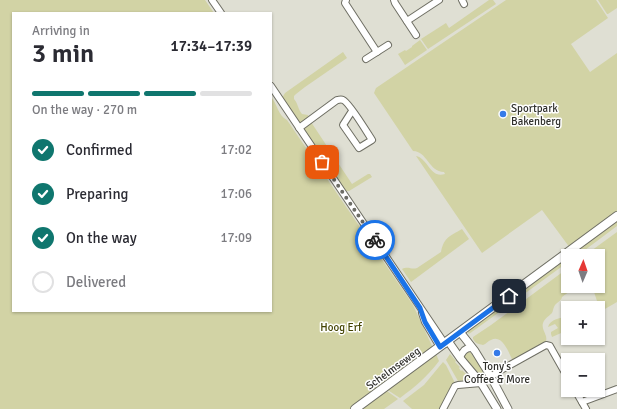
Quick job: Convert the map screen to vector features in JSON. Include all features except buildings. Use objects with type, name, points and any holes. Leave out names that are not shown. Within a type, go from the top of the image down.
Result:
[{"type":"main road","name":"Schelmseweg","points":[[355,409],[617,216]]},
{"type":"street","points":[[212,0],[220,12]]},
{"type":"street","points":[[346,0],[345,3],[377,52]]},
{"type":"street","points":[[394,0],[416,35]]},
{"type":"street","points":[[407,22],[439,0]]},
{"type":"street","points":[[366,59],[388,45]]},
{"type":"street","points":[[272,88],[420,308],[425,322],[444,344],[460,358],[481,383],[497,409]]},
{"type":"street","points":[[299,128],[337,100],[342,99],[346,101],[372,140],[359,148],[343,126],[352,111]]},
{"type":"street","points":[[460,332],[491,377],[508,409]]},
{"type":"street","points":[[442,409],[455,386],[481,383],[547,345],[550,346],[561,366]]},
{"type":"street","points":[[460,358],[465,349],[472,348]]},
{"type":"street","points":[[582,402],[617,389]]},
{"type":"street","points":[[579,397],[586,409]]},
{"type":"green space","name":"Hoog Erf","points":[[0,0],[205,0],[213,12],[12,12],[12,312],[272,312],[272,98],[282,116],[287,120],[413,305],[433,348],[351,409],[0,409]]},
{"type":"green space","points":[[489,0],[493,0],[496,4],[428,49],[421,39],[446,23],[449,28]]},
{"type":"green space","name":"Sportpark Bakenberg","points":[[506,0],[596,0],[608,18],[571,44],[590,72],[617,53],[617,214],[570,248],[542,210],[482,253],[416,156],[423,160],[436,174],[445,174],[444,172],[435,169],[422,154],[413,151],[374,93],[376,88]]},
{"type":"green space","points":[[598,0],[617,0],[617,8],[607,14]]},
{"type":"green space","points":[[420,40],[427,50],[405,65],[398,54],[405,50],[406,51]]},
{"type":"green space","points":[[343,52],[347,58],[294,96],[294,99],[302,114],[308,115],[309,119],[301,124],[299,123],[282,98],[285,93]]},
{"type":"green space","points":[[311,122],[352,184],[368,174],[372,177],[349,191],[345,191],[303,128]]},
{"type":"green space","points":[[617,219],[617,226],[586,249],[577,249]]},
{"type":"green space","points":[[462,229],[469,239],[411,282],[402,269],[417,268],[441,252],[446,240],[451,235]]},
{"type":"green space","points":[[617,232],[617,302],[605,309],[605,301],[597,301],[594,293],[605,293],[605,249],[594,249]]},
{"type":"green space","points":[[561,261],[561,267],[469,334],[468,330]]},
{"type":"green space","points":[[561,273],[561,293],[568,293],[556,304],[552,313],[543,323],[546,341],[514,360],[504,344],[498,339],[491,340],[483,345],[477,343],[473,339],[473,337]]},
{"type":"green space","points":[[561,318],[561,333],[552,337],[551,332],[558,328],[555,324],[548,327],[551,322]]},
{"type":"green space","points":[[469,352],[483,371],[485,377],[481,377],[463,358],[465,354]]},
{"type":"green space","points":[[436,354],[439,361],[435,367],[400,398],[386,389]]},
{"type":"green space","points":[[450,354],[460,367],[459,368],[461,371],[462,370],[470,377],[470,380],[458,381],[446,360]]},
{"type":"green space","points":[[443,362],[455,383],[450,389],[440,409],[412,409],[403,401],[424,385]]},
{"type":"green space","points":[[385,390],[398,399],[384,409],[359,409]]},
{"type":"way so far","points":[[322,162],[375,240]]},
{"type":"place","name":"Sportpark Bakenberg","points":[[503,114]]},
{"type":"place","name":"Tony's Coffee & More","points":[[497,353]]},
{"type":"route","points":[[375,240],[420,308],[425,322],[440,347],[509,296]]}]
